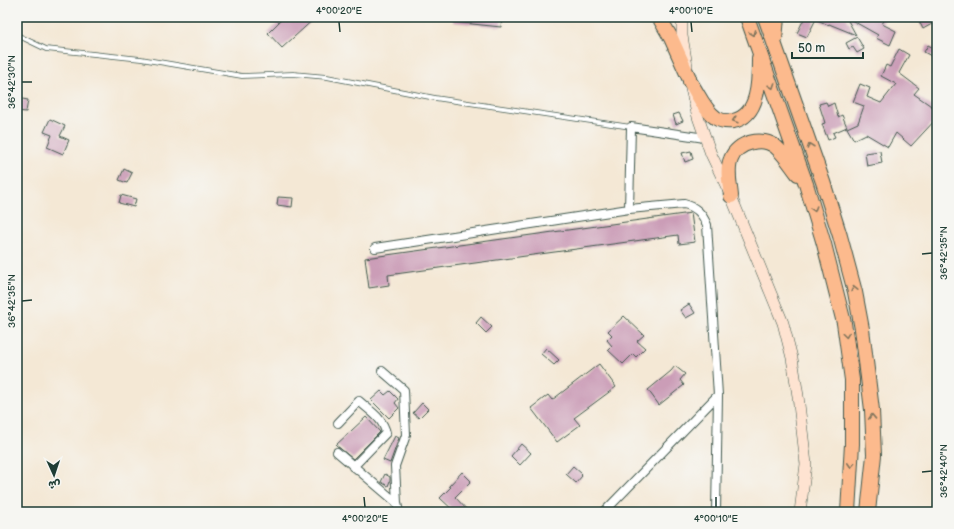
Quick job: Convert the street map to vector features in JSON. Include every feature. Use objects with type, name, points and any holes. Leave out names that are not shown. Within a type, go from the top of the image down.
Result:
[{"type":"highway","points":[[659,17],[671,38],[690,80],[711,113],[716,118],[727,122],[739,120],[748,113],[755,100],[759,73],[759,49]]},
{"type":"highway","points":[[747,17],[806,184],[824,244],[844,323],[852,380],[852,444],[848,512]]},
{"type":"highway","points":[[765,17],[823,182],[845,251],[857,299],[872,410],[874,455],[868,512]]},
{"type":"highway","points":[[775,46],[777,17]]},
{"type":"highway","points":[[731,196],[729,168],[731,158],[744,145],[754,142],[765,142],[775,146],[806,184]]},
{"type":"main road","points":[[682,17],[682,36],[698,117],[711,154],[731,196],[783,323],[792,358],[806,464],[800,512]]},
{"type":"street","points":[[629,209],[631,127],[705,138]]},
{"type":"street","points":[[376,248],[629,209],[684,204],[692,206],[704,217],[708,233],[718,395],[716,512]]},
{"type":"street","points":[[382,370],[404,390],[405,398],[406,435],[395,466],[397,503],[399,512]]},
{"type":"street","points":[[604,512],[718,395]]},
{"type":"street","points":[[338,423],[359,401],[384,425],[386,433],[353,467]]},
{"type":"street","points":[[337,452],[397,503]]},
{"type":"lane","points":[[17,35],[46,49],[141,60],[242,76],[293,74],[327,77],[435,98],[631,127]]},
{"type":"building","points":[[284,17],[316,17],[282,48],[268,33]]},
{"type":"building","points":[[454,17],[502,17],[501,27],[453,22]]},
{"type":"building","points":[[805,17],[846,17],[856,35],[816,19],[807,37],[797,33]]},
{"type":"building","points":[[846,17],[886,17],[882,24],[896,31],[890,45],[876,38],[878,35]]},
{"type":"building","points":[[917,17],[937,17],[937,21],[923,29]]},
{"type":"building","points":[[857,37],[864,49],[857,53],[853,47],[849,49],[846,43]]},
{"type":"building","points":[[928,45],[937,50],[933,57],[924,52]]},
{"type":"building","points":[[899,49],[909,55],[899,73],[919,88],[914,94],[937,110],[937,118],[911,146],[896,133],[888,147],[866,134],[854,140],[847,128],[858,123],[864,106],[853,102],[860,84],[870,88],[867,97],[881,103],[896,84],[881,76],[886,65],[890,67]]},
{"type":"building","points":[[17,98],[28,100],[26,112],[17,111]]},
{"type":"building","points":[[826,102],[828,106],[834,103],[838,117],[842,115],[847,127],[833,133],[835,137],[828,140],[822,124],[825,123],[819,104]]},
{"type":"building","points":[[679,113],[683,121],[676,124],[673,115]]},
{"type":"building","points":[[50,119],[65,126],[60,136],[69,140],[63,154],[47,147],[52,135],[44,132]]},
{"type":"building","points":[[691,151],[693,159],[685,162],[682,153]]},
{"type":"building","points":[[880,151],[882,163],[867,166],[865,153]]},
{"type":"building","points":[[124,169],[132,173],[127,183],[119,180]]},
{"type":"building","points":[[121,195],[136,199],[134,207],[119,203]]},
{"type":"building","points":[[278,197],[293,198],[292,207],[277,205]]},
{"type":"building","points":[[691,213],[695,242],[679,244],[678,235],[388,275],[389,285],[369,288],[365,258]]},
{"type":"building","points":[[689,304],[695,313],[686,318],[680,310]]},
{"type":"building","points":[[624,316],[644,335],[637,341],[645,348],[636,357],[633,354],[623,364],[608,350],[612,346],[607,340],[612,335],[608,331]]},
{"type":"building","points":[[481,317],[492,327],[486,333],[476,323]]},
{"type":"building","points":[[546,348],[559,360],[554,365],[541,354]]},
{"type":"building","points":[[599,364],[616,387],[574,418],[580,425],[557,442],[531,408],[548,395],[552,400]]},
{"type":"building","points":[[675,366],[685,374],[680,380],[684,385],[659,405],[648,390]]},
{"type":"building","points":[[381,391],[385,395],[390,391],[398,399],[395,403],[399,408],[389,418],[371,400]]},
{"type":"building","points":[[422,403],[428,409],[419,418],[413,413]]},
{"type":"building","points":[[366,417],[380,432],[353,459],[336,445]]},
{"type":"building","points":[[395,436],[399,438],[390,463],[383,460]]},
{"type":"building","points":[[521,444],[531,453],[520,465],[511,456]]},
{"type":"building","points":[[573,466],[582,474],[576,483],[566,474]]},
{"type":"building","points":[[462,472],[471,481],[455,497],[469,512],[455,512],[440,498],[451,487],[449,486]]},
{"type":"building","points":[[385,474],[390,477],[388,486],[381,482]]}]
